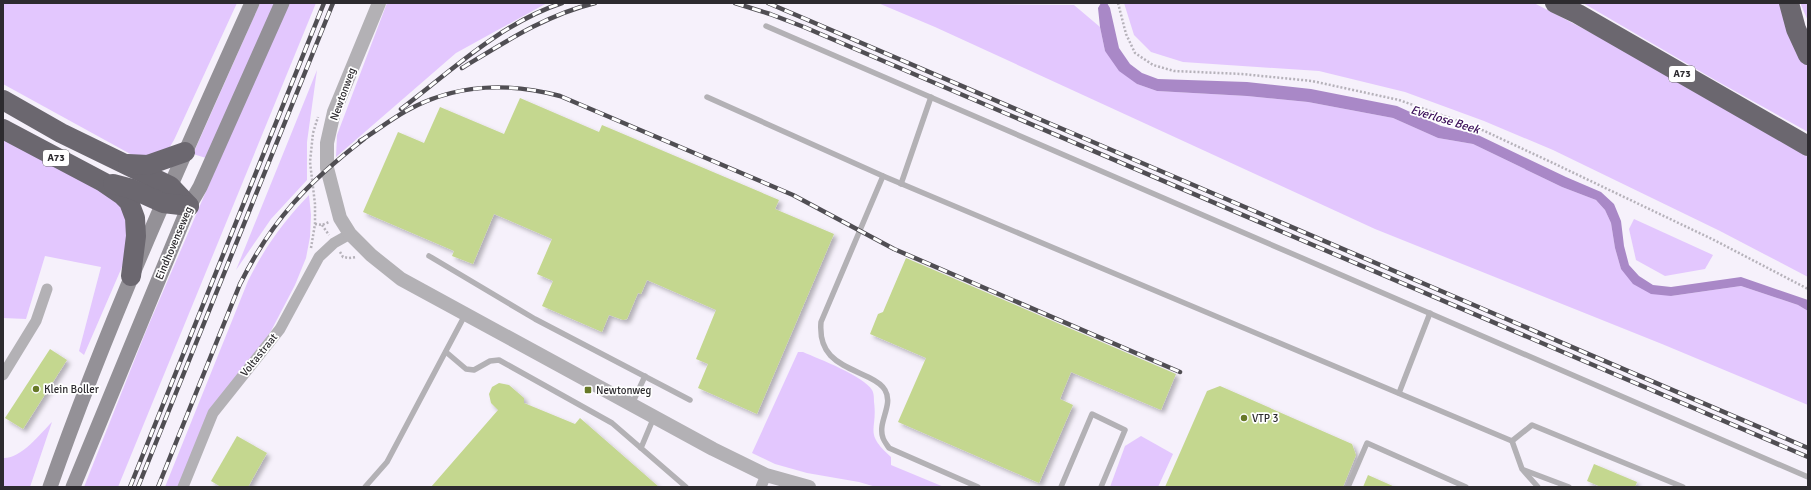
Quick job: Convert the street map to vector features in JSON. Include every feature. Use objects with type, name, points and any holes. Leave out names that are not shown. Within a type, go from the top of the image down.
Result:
[{"type":"highway","name":"A73","points":[[1555,3],[1578,14],[1808,146]]},
{"type":"highway","points":[[1789,3],[1796,29],[1808,55]]},
{"type":"highway","name":"A73","points":[[3,100],[33,118],[121,162],[167,195],[189,206]]},
{"type":"highway","name":"A73","points":[[3,128],[103,182],[122,195],[129,202],[135,218],[136,236],[131,276]]},
{"type":"highway","name":"A73","points":[[121,162],[135,165],[148,165],[185,152]]},
{"type":"highway","name":"A73","points":[[103,182],[167,195]]},
{"type":"main road","points":[[50,487],[79,404],[131,276],[252,3]]},
{"type":"main road","name":"Eindhovenseweg","points":[[73,487],[189,206],[200,186],[282,3]]},
{"type":"street","name":"Newtonweg","points":[[379,3],[334,112],[327,143],[327,168],[340,218],[350,234],[371,255],[401,279],[632,404],[763,481],[808,487]]},
{"type":"street","name":"Voltastraat","points":[[183,487],[213,413],[280,329],[319,257],[334,243],[350,234]]},
{"type":"street","points":[[3,375],[36,321],[48,289]]},
{"type":"lane","points":[[766,26],[1808,477]]},
{"type":"lane","points":[[707,97],[901,184],[1512,441],[1522,469],[1538,487]]},
{"type":"lane","points":[[901,184],[931,97]]},
{"type":"lane","points":[[883,176],[821,322],[820,333],[822,344],[828,355],[838,362],[878,382],[885,389],[888,399],[882,429],[883,438],[889,448],[978,487]]},
{"type":"lane","points":[[429,256],[535,319],[690,400]]},
{"type":"lane","points":[[1399,394],[1430,313]]},
{"type":"lane","points":[[365,487],[387,462],[465,314]]},
{"type":"lane","points":[[446,352],[466,369],[474,370],[490,361],[499,360],[612,423],[686,487]]},
{"type":"lane","points":[[632,404],[645,376]]},
{"type":"lane","points":[[1061,487],[1092,414],[1125,430],[1101,487]]},
{"type":"lane","points":[[641,448],[654,417]]},
{"type":"lane","points":[[1512,441],[1532,425],[1683,487]]},
{"type":"lane","points":[[1348,487],[1367,443],[1466,487]]},
{"type":"lane","points":[[1522,469],[1569,487]]},
{"type":"path","points":[[1118,3],[1126,34],[1136,53],[1152,65],[1174,71],[1242,74],[1312,80],[1399,100],[1478,128],[1714,240],[1808,289]]},
{"type":"path","points":[[315,224],[322,225]]},
{"type":"shaded area","points":[[3,3],[237,3],[174,140],[168,150],[159,159],[134,156],[3,84]]},
{"type":"shaded area","points":[[260,3],[276,3],[206,158],[193,154]]},
{"type":"shaded area","points":[[287,3],[316,3],[118,487],[84,487],[146,331]]},
{"type":"shaded area","points":[[387,3],[547,3],[456,53],[336,157],[337,135]]},
{"type":"shaded area","points":[[878,3],[1074,5],[1100,27],[1105,51],[1137,84],[1157,91],[1247,96],[1308,102],[1393,118],[1438,138],[1473,144],[1562,187],[1596,200],[1605,210],[1611,223],[1615,248],[1621,269],[1671,296],[1741,286],[1798,305],[1808,311],[1808,405],[1662,344],[1375,229],[935,27]]},
{"type":"shaded area","points":[[1101,3],[1107,3],[1110,8],[1119,48],[1130,64],[1142,73],[1158,79],[1247,82],[1311,89],[1397,106],[1441,126],[1476,134],[1601,192],[1614,204],[1621,221],[1624,246],[1629,265],[1639,276],[1653,285],[1671,287],[1741,277],[1808,300],[1808,311],[1798,305],[1741,286],[1671,296],[1651,294],[1633,284],[1621,269],[1615,248],[1611,223],[1605,210],[1596,200],[1562,187],[1473,144],[1438,138],[1393,118],[1308,102],[1247,96],[1157,91],[1137,84],[1119,71],[1105,51],[1098,8]]},
{"type":"shaded area","points":[[1124,3],[1534,3],[1607,41],[1808,157],[1808,277],[1720,231],[1553,150],[1484,121],[1405,92],[1319,71],[1183,62],[1151,52],[1134,35]]},
{"type":"shaded area","points":[[1583,3],[1783,3],[1808,62],[1808,132],[1715,80]]},
{"type":"shaded area","points":[[1801,3],[1808,3],[1808,21],[1801,5]]},
{"type":"shaded area","points":[[317,70],[307,142],[307,180],[271,219],[236,270]]},
{"type":"shaded area","points":[[3,137],[112,194],[125,208],[128,253],[84,355],[79,351],[101,267],[45,256],[26,319],[3,318]]},
{"type":"shaded area","points":[[309,195],[311,215],[310,237],[306,258],[295,285],[271,331],[246,365],[178,487],[165,487],[248,281],[275,235]]},
{"type":"shaded area","points":[[1634,219],[1713,255],[1705,269],[1665,276],[1636,260],[1629,229]]},
{"type":"shaded area","points":[[798,352],[803,352],[840,368],[860,379],[867,385],[872,390],[874,396],[874,436],[882,449],[891,457],[891,465],[944,487],[876,487],[859,482],[807,473],[775,464],[752,453]]},
{"type":"shaded area","points":[[52,422],[30,487],[3,487],[3,458],[17,454],[30,445]]},
{"type":"shaded area","points":[[1141,436],[1173,454],[1158,487],[1110,487],[1125,446]]},
{"type":"building","points":[[520,98],[599,132],[602,125],[779,200],[775,209],[834,234],[757,414],[698,388],[708,364],[696,359],[716,310],[647,280],[641,294],[638,293],[627,319],[623,320],[609,315],[602,332],[542,306],[553,281],[537,274],[552,239],[494,214],[473,264],[452,256],[454,251],[363,212],[398,132],[424,143],[440,107],[504,134]]},
{"type":"building","points":[[906,258],[1176,374],[1161,410],[1071,372],[1060,399],[1073,405],[1039,483],[898,422],[926,358],[870,334],[878,314],[883,312]]},
{"type":"building","name":"Klein Boller","points":[[50,349],[67,360],[23,429],[5,418]]},
{"type":"building","points":[[499,383],[509,385],[524,398],[524,403],[575,424],[580,418],[659,487],[431,487],[498,410],[491,403],[489,394],[492,387]]},
{"type":"building","name":"VTP 3","points":[[1220,386],[1352,444],[1356,455],[1343,487],[1165,487],[1207,391]]},
{"type":"building","points":[[237,436],[267,453],[248,487],[221,487],[211,481]]},
{"type":"building","points":[[1594,464],[1637,482],[1635,487],[1601,487],[1587,481]]},
{"type":"building","points":[[1368,475],[1395,487],[1363,487]]},
{"type":"railway","points":[[130,487],[324,3]]},
{"type":"railway","points":[[138,487],[333,3]]},
{"type":"railway","points":[[401,109],[497,35],[540,12],[562,3]]},
{"type":"railway","points":[[462,68],[526,30],[577,8],[595,3]]},
{"type":"railway","points":[[735,3],[804,27],[1808,457]]},
{"type":"railway","points":[[768,3],[1808,448]]},
{"type":"railway","points":[[360,141],[406,111],[443,95],[482,88],[501,87],[560,96],[793,195],[894,249],[1180,372]]},
{"type":"railway","points":[[158,487],[240,284],[252,261],[265,240],[293,204],[326,171],[364,139]]},
{"type":"place","name":"Klein Boller","points":[[36,389]]},
{"type":"place","name":"Newtonweg","points":[[588,390]]},
{"type":"place","name":"VTP 3","points":[[1244,418]]},
{"type":"water label","name":"Everlose Beek","points":[[1445,120]]}]
